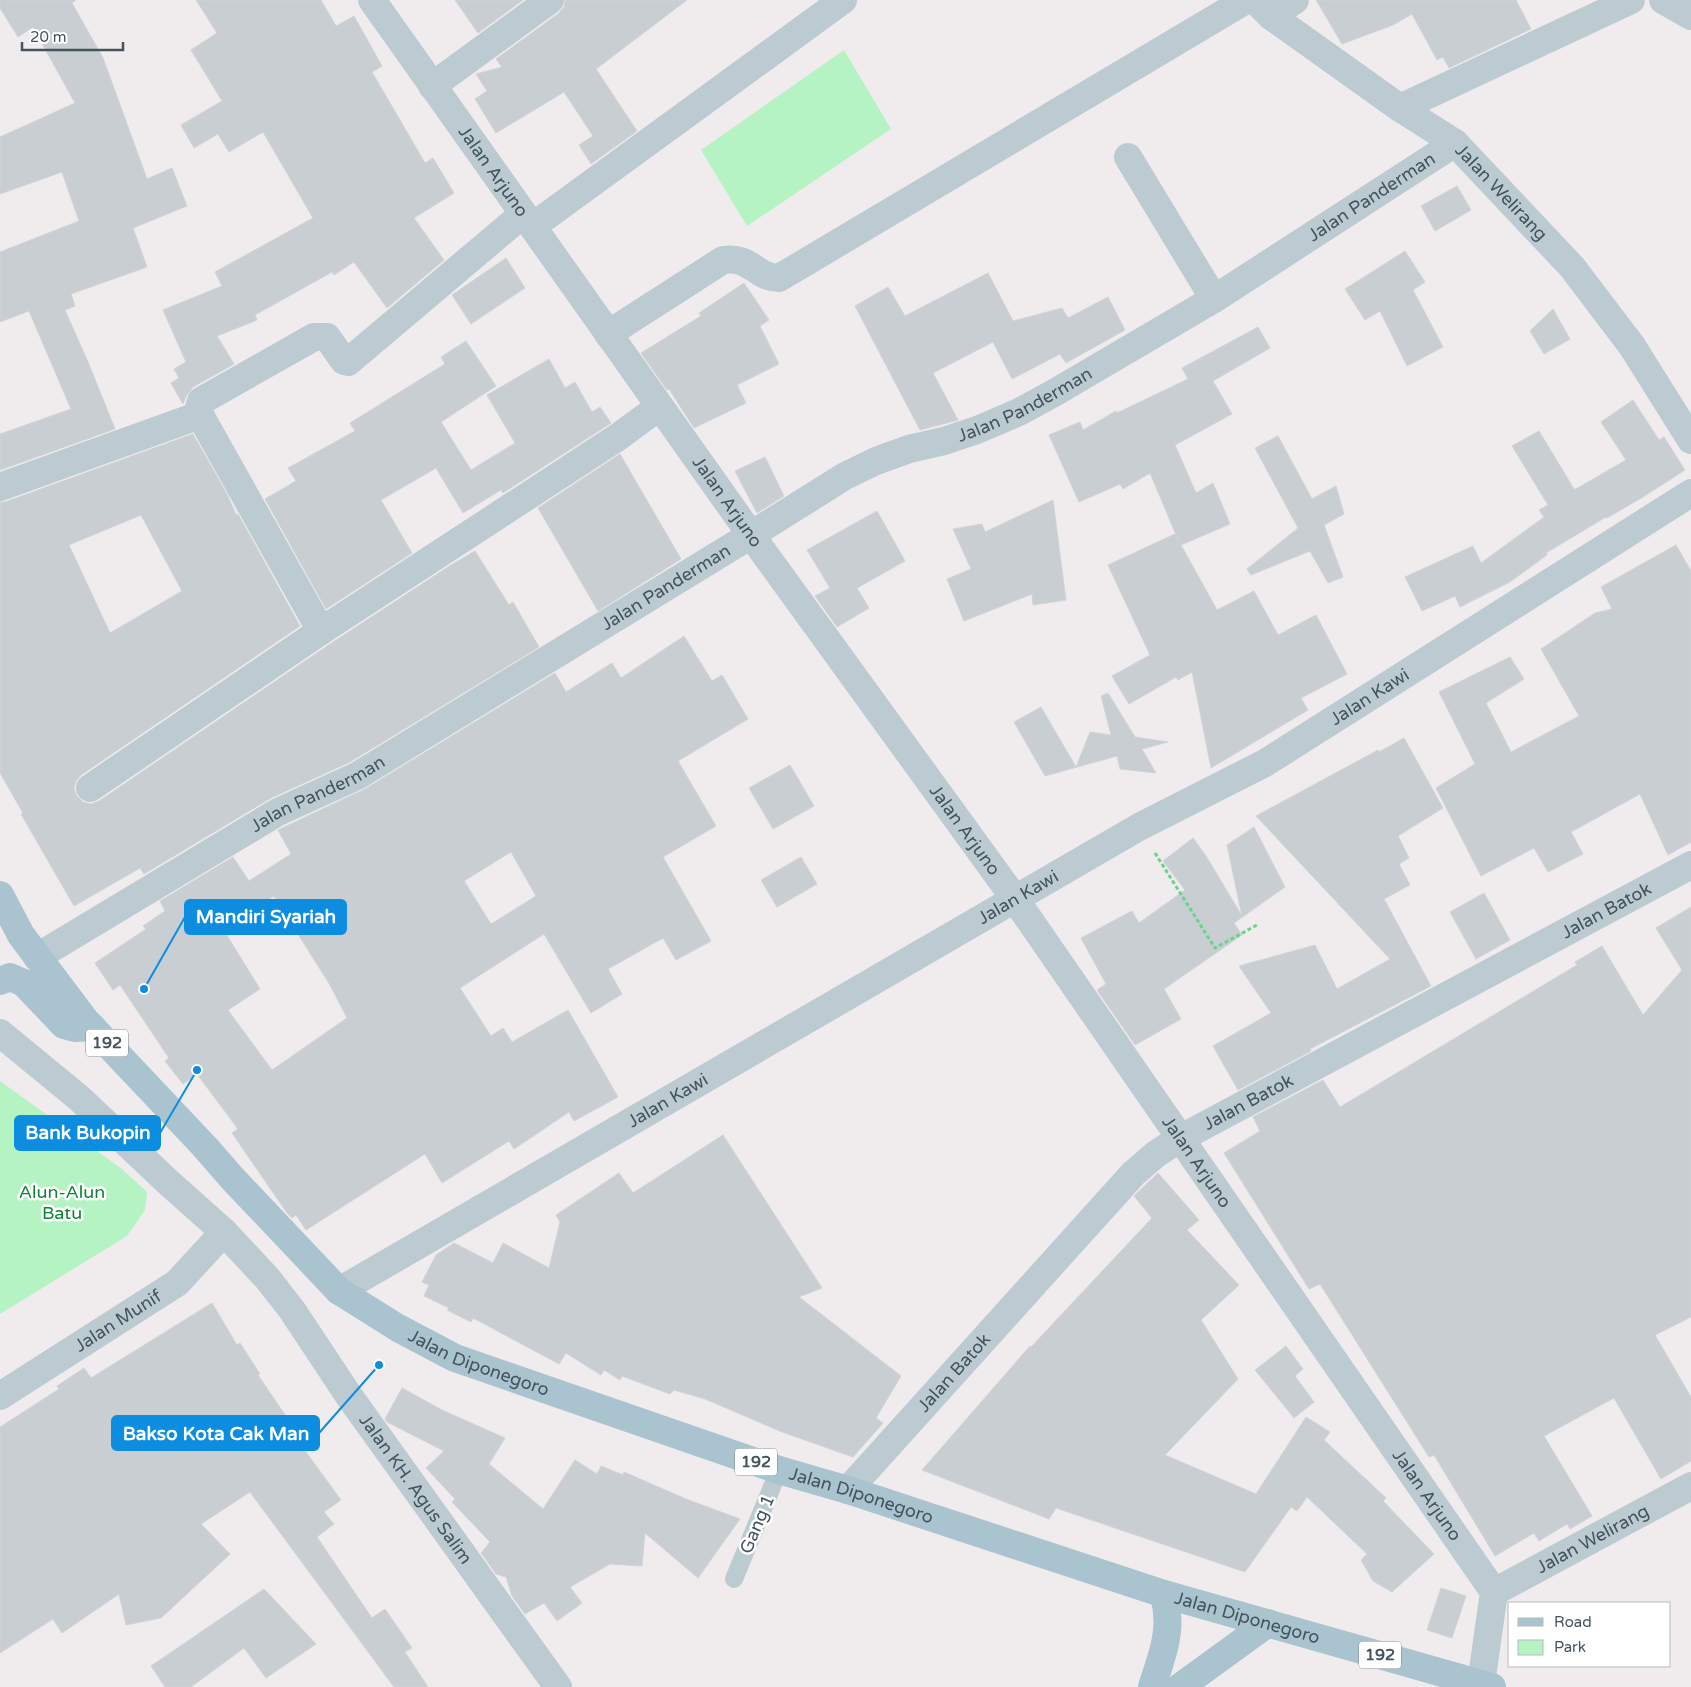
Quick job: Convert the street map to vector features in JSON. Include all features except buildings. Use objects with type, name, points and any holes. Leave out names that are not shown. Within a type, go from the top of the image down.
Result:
[{"type":"main road","name":"192","points":[[0,895],[21,935],[92,1027]]},
{"type":"main road","points":[[0,981],[10,977],[24,983],[64,1024],[75,1028],[92,1027]]},
{"type":"main road","name":"Jalan Diponegoro","points":[[92,1027],[280,1230],[339,1290],[398,1328],[455,1358],[779,1470],[848,1490],[1164,1594],[1487,1685]]},
{"type":"main road","points":[[1152,1687],[1163,1649],[1168,1615],[1164,1594]]},
{"type":"main road","points":[[1180,1687],[1268,1623]]},
{"type":"street","name":"Jalan Arjuno","points":[[372,0],[659,407],[1015,899],[1494,1592]]},
{"type":"street","points":[[432,86],[550,0]]},
{"type":"street","points":[[321,631],[200,415],[201,401],[314,337],[327,337],[344,361],[348,362],[528,220],[843,0]]},
{"type":"street","points":[[608,334],[723,260],[741,260],[766,276],[780,278],[1246,0]]},
{"type":"street","points":[[1263,8],[1295,0]]},
{"type":"street","points":[[1400,108],[1631,0]]},
{"type":"street","points":[[1664,0],[1691,16]]},
{"type":"street","name":"Jalan Welirang","points":[[1263,8],[1400,108],[1456,143],[1572,267],[1632,346],[1691,440]]},
{"type":"street","name":"Jalan Panderman","points":[[37,957],[278,812],[356,776],[845,476],[876,461],[909,449],[944,441],[978,430],[1019,412],[1214,299],[1456,143]]},
{"type":"street","points":[[1128,157],[1214,299]]},
{"type":"street","points":[[90,788],[321,631],[618,436],[659,407]]},
{"type":"street","points":[[0,487],[200,415]]},
{"type":"street","name":"Jalan Kawi","points":[[339,1290],[1139,827],[1265,763],[1691,493]]},
{"type":"street","name":"Jalan Batok","points":[[848,1490],[1132,1174],[1156,1154],[1181,1138],[1691,865]]},
{"type":"street","name":"Jalan KH. Agus Salim","points":[[0,1032],[79,1098],[224,1232],[266,1278],[292,1310],[349,1396],[558,1687]]},
{"type":"street","name":"Jalan Munif","points":[[0,1396],[177,1282],[224,1232]]},
{"type":"street","name":"Jalan Welirang","points":[[1494,1592],[1691,1486]]},
{"type":"street","points":[[1487,1685],[1494,1592]]},
{"type":"lane","name":"Gang 1","points":[[734,1578],[779,1470]]},
{"type":"path","points":[[1139,827],[1215,948],[1257,925]]},
{"type":"green space","points":[[844,50],[891,129],[747,226],[701,150]]},
{"type":"green space","name":"Alun-Alun Batu","points":[[0,1081],[122,1169],[147,1192],[145,1210],[127,1236],[0,1314]]},
{"type":"place","name":"Mandiri Syariah","points":[[144,989]]},
{"type":"place","name":"Bank Bukopin","points":[[197,1070]]},
{"type":"place","name":"Bakso Kota Cak Man","points":[[379,1365]]}]
